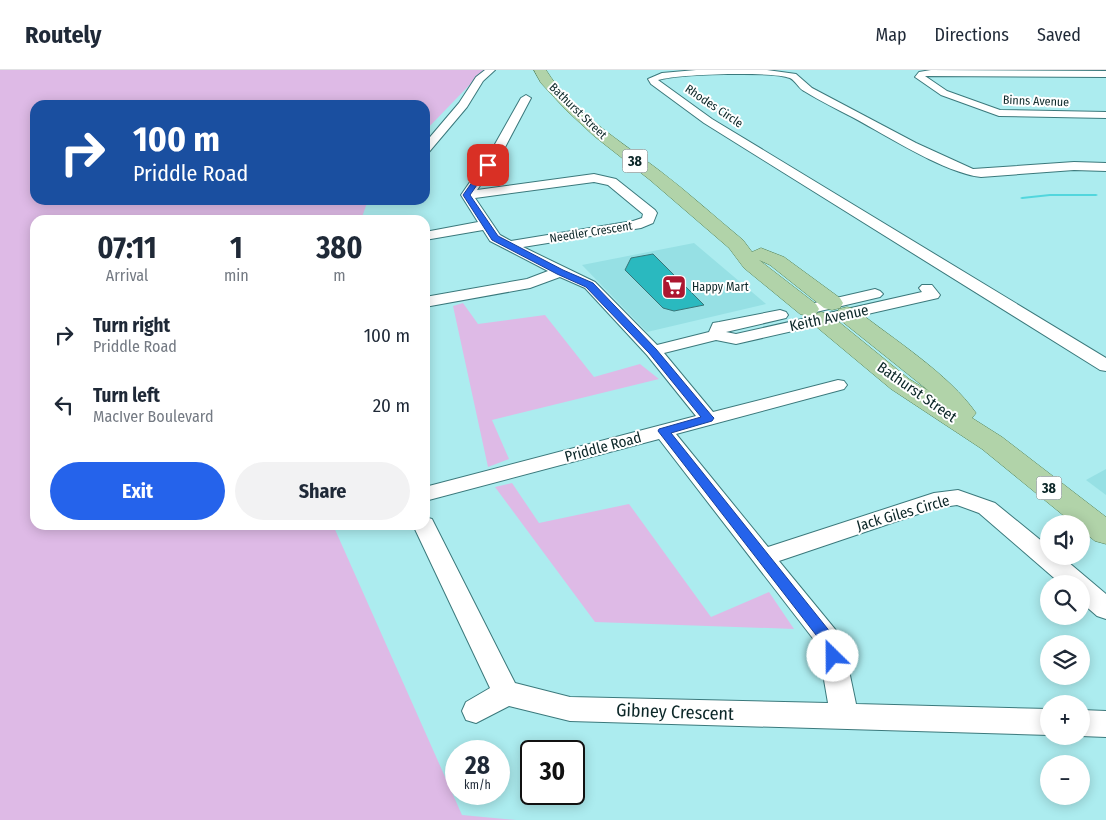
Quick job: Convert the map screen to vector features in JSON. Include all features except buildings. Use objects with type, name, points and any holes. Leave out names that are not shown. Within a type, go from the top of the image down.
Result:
[{"type":"main road","name":"Bathurst Street","points":[[540,70],[546,80],[571,107],[736,244],[751,264],[827,311],[900,384],[992,443],[1106,533]]},
{"type":"street","points":[[430,144],[463,106],[479,79],[491,70]]},
{"type":"street","name":"Rhodes Circle","points":[[966,279],[708,121],[654,82],[653,79],[657,77],[713,72],[772,72],[795,76],[804,86],[860,117],[971,172],[1106,166]]},
{"type":"street","name":"Binns Avenue","points":[[1106,74],[930,73],[922,74],[920,78],[944,93],[999,113],[1106,115]]},
{"type":"street","points":[[526,98],[496,153],[467,195],[495,238],[560,272],[590,285],[653,351],[708,418]]},
{"type":"street","name":"Needler Crescent","points":[[467,195],[594,178],[612,182],[650,212],[648,220],[636,225],[509,245]]},
{"type":"street","points":[[430,235],[487,225]]},
{"type":"street","points":[[430,301],[530,283],[560,272]]},
{"type":"street","points":[[966,279],[1106,366]]},
{"type":"street","name":"Keith Avenue","points":[[653,351],[716,335],[736,338],[827,311],[932,295],[927,288],[966,279]]},
{"type":"street","name":"Priddle Road","points":[[430,493],[838,385]]},
{"type":"street","points":[[663,431],[830,642],[845,718],[1040,722]]},
{"type":"street","name":"Jack Giles Circle","points":[[764,557],[934,501],[958,498],[987,508],[1067,575]]},
{"type":"street","points":[[426,530],[506,693],[476,711]]},
{"type":"street","points":[[1090,595],[1106,609]]},
{"type":"street","name":"Gibney Crescent","points":[[506,693],[570,709],[845,718]]},
{"type":"street","points":[[1090,723],[1106,724]]},
{"type":"shaded area","points":[[0,70],[484,70],[430,126],[430,100],[30,100],[30,205],[366,205],[363,215],[30,215],[30,530],[335,530],[445,777],[445,805],[458,805],[462,815],[516,820],[0,820]]},
{"type":"shaded area","points":[[694,243],[766,304],[647,332],[582,265]]},
{"type":"shaded area","points":[[463,303],[478,324],[545,315],[594,377],[640,364],[659,379],[492,420],[509,459],[488,467],[453,306]]},
{"type":"shaded area","points":[[1106,469],[1106,495],[1086,480]]},
{"type":"shaded area","points":[[512,483],[539,523],[629,504],[711,617],[769,592],[794,629],[595,622],[495,487]]},
{"type":"waterway","points":[[1022,198],[1050,195],[1096,195]]},
{"type":"place","name":"Happy Mart","points":[[674,287]]},
{"type":"route","points":[[488,165],[467,195],[495,238],[560,272],[590,285],[653,351],[708,418],[663,431],[830,642],[833,656]]}]
